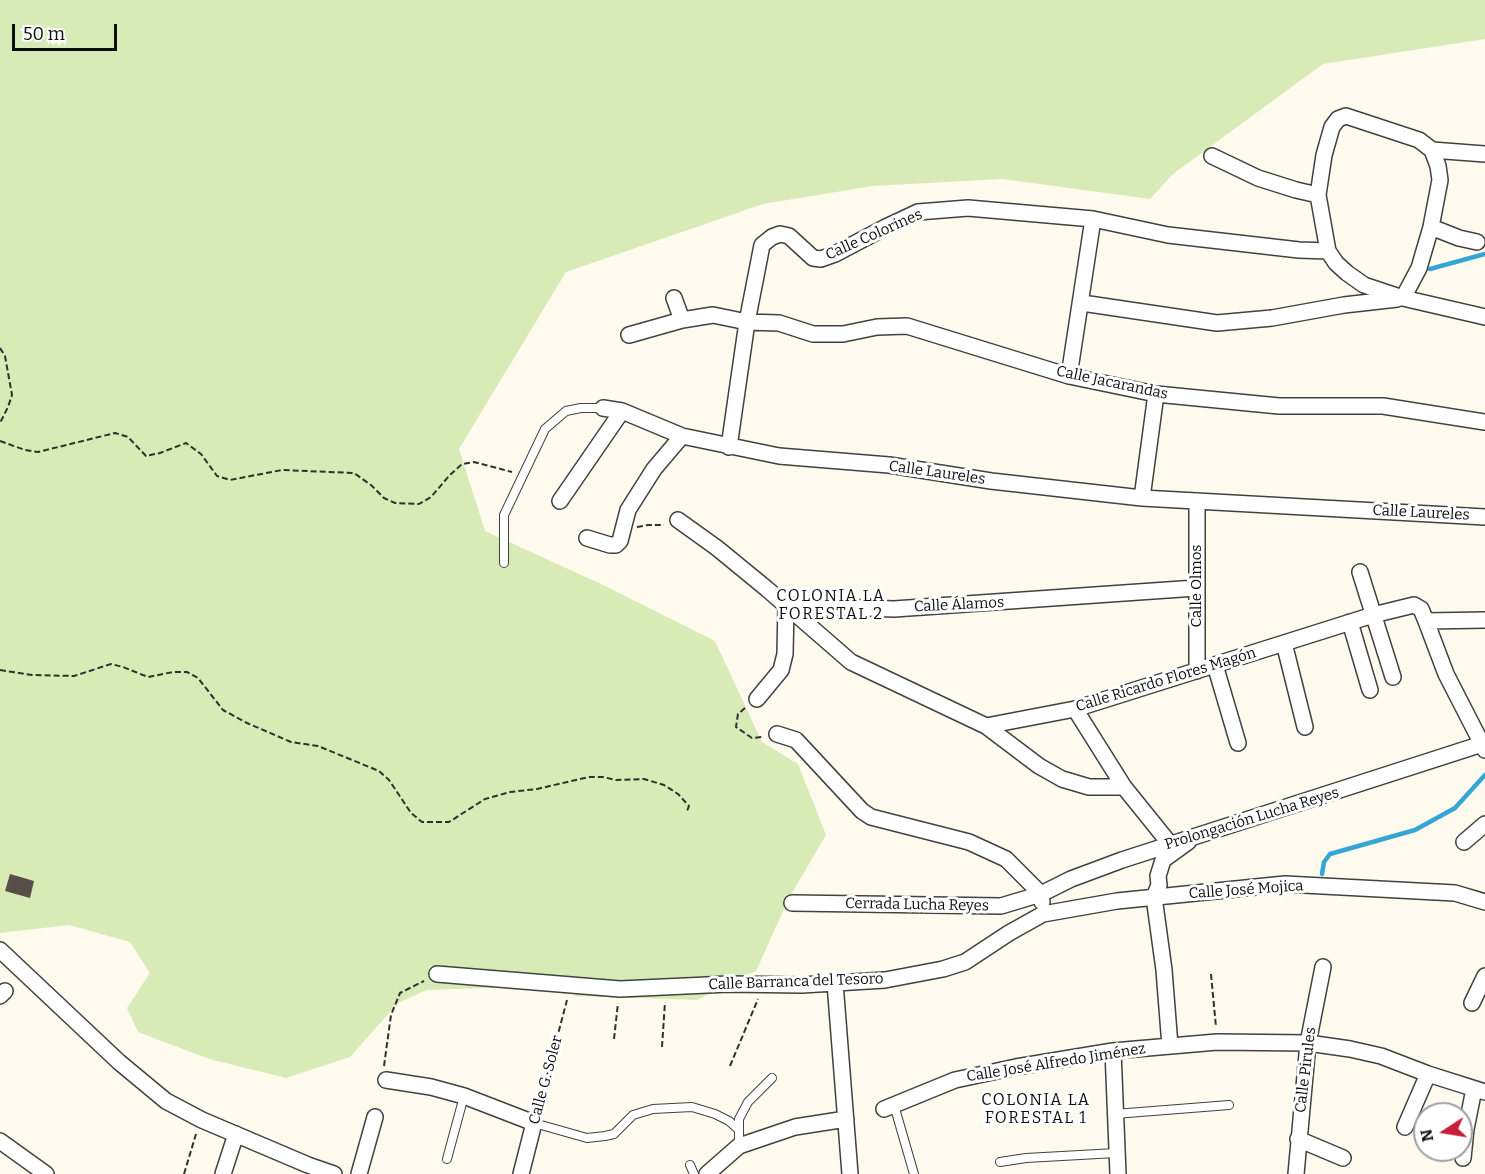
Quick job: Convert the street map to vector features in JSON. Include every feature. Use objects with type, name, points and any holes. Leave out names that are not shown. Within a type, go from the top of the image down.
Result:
[{"type":"street","points":[[1403,298],[1419,268],[1431,227],[1440,180],[1438,166],[1432,150],[1419,140],[1346,116],[1338,119],[1332,126],[1324,155],[1318,195],[1328,251],[1336,263],[1364,285],[1403,298],[1485,318]]},
{"type":"street","points":[[1432,150],[1485,154]]},
{"type":"street","points":[[1212,156],[1258,178],[1318,195]]},
{"type":"street","name":"Calle Colorines","points":[[729,447],[747,322],[762,244],[780,234],[789,236],[813,258],[821,259],[924,211],[968,208],[1094,219],[1168,235],[1299,250],[1328,251]]},
{"type":"street","points":[[1069,376],[1094,219]]},
{"type":"street","points":[[1431,227],[1477,242]]},
{"type":"street","points":[[674,298],[682,320]]},
{"type":"street","points":[[1082,303],[1217,323],[1272,318],[1344,305],[1403,298]]},
{"type":"street","name":"Calle Jacarandas","points":[[629,335],[682,320],[713,315],[747,322],[779,323],[813,334],[827,335],[884,326],[907,326],[1069,376],[1156,394],[1279,406],[1383,406],[1485,422]]},
{"type":"street","points":[[1142,498],[1156,394]]},
{"type":"street","name":"Calle Laureles","points":[[603,408],[622,411],[682,436],[779,456],[889,465],[1142,498],[1485,517]]},
{"type":"street","points":[[560,501],[622,411]]},
{"type":"street","points":[[587,537],[616,545],[620,541],[628,510],[654,469],[682,436]]},
{"type":"street","name":"Calle Olmos","points":[[1197,501],[1197,671]]},
{"type":"street","points":[[672,523],[717,548],[851,662],[986,726],[1039,766],[1062,779],[1089,787],[1124,787]]},
{"type":"street","points":[[1360,572],[1393,677]]},
{"type":"street","name":"Calle Álamos","points":[[786,605],[894,609],[1196,588]]},
{"type":"street","points":[[757,699],[781,670],[785,654],[786,605]]},
{"type":"street","name":"Calle Ricardo Flores Magón","points":[[986,726],[1075,709],[1350,622],[1414,605],[1420,609],[1426,621]]},
{"type":"street","points":[[1484,746],[1446,674],[1426,621],[1485,620]]},
{"type":"street","points":[[1350,622],[1370,690]]},
{"type":"street","points":[[1284,643],[1305,727]]},
{"type":"street","points":[[1215,665],[1238,743]]},
{"type":"street","points":[[1075,709],[1124,787],[1170,844]]},
{"type":"street","points":[[777,735],[796,740],[862,811],[871,817],[969,842],[1006,859],[1041,894],[1044,914]]},
{"type":"street","name":"Prolongación Lucha Reyes","points":[[1041,894],[1092,872],[1170,844],[1484,746]]},
{"type":"street","points":[[1464,842],[1485,824]]},
{"type":"street","points":[[1170,1046],[1164,970],[1154,897],[1159,885],[1158,876],[1163,861],[1194,837]]},
{"type":"street","name":"Calle José Mojica","points":[[1044,914],[1154,897],[1285,884],[1455,893],[1485,902]]},
{"type":"street","name":"Cerrada Lucha Reyes","points":[[792,903],[1002,906],[1041,894]]},
{"type":"street","name":"Calle Barranca del Tesoro","points":[[437,974],[620,989],[885,981],[965,962],[1009,933],[1044,914]]},
{"type":"street","points":[[0,950],[135,1076],[166,1101],[307,1170],[334,1174]]},
{"type":"street","name":"Calle Pirules","points":[[1296,1174],[1308,1043],[1323,968]]},
{"type":"street","points":[[1472,1003],[1485,976]]},
{"type":"street","points":[[835,983],[850,1174]]},
{"type":"street","name":"Calle José Alfredo Jiménez","points":[[889,1107],[955,1080],[1016,1066],[1113,1051],[1217,1042],[1308,1043],[1350,1049],[1381,1056],[1479,1090]]},
{"type":"street","points":[[1113,1051],[1118,1174]]},
{"type":"street","points":[[1405,1127],[1428,1074]]},
{"type":"street","points":[[386,1080],[431,1087],[464,1096],[534,1123]]},
{"type":"street","points":[[1473,1108],[1479,1090]]},
{"type":"street","points":[[359,1174],[375,1117]]},
{"type":"street","points":[[706,1174],[738,1146],[795,1127],[846,1119]]},
{"type":"street","name":"Calle G. Soler","points":[[521,1174],[534,1123]]},
{"type":"street","points":[[224,1174],[236,1134]]},
{"type":"street","points":[[1298,1139],[1343,1158]]},
{"type":"street","points":[[0,1141],[46,1174]]},
{"type":"lane","name":"Calle Laureles","points":[[504,563],[504,514],[545,429],[566,411],[603,408]]},
{"type":"lane","points":[[738,1146],[739,1119],[747,1102],[772,1078]]},
{"type":"lane","points":[[447,1159],[464,1096]]},
{"type":"lane","points":[[1115,1114],[1229,1105]]},
{"type":"lane","points":[[534,1123],[587,1138],[605,1137],[614,1134],[633,1115],[653,1109],[692,1107],[715,1114],[739,1130]]},
{"type":"lane","points":[[889,1107],[914,1174]]},
{"type":"lane","points":[[1000,1162],[1026,1158],[1116,1153]]},
{"type":"lane","points":[[690,1165],[694,1174]]},
{"type":"path","points":[[0,348],[5,356],[12,395],[9,407],[0,423]]},
{"type":"path","points":[[0,441],[38,452],[116,433],[128,436],[146,456],[186,442],[201,454],[217,476],[230,480],[282,470],[354,473],[384,498],[395,503],[420,504],[431,497],[462,465],[474,462],[523,476]]},
{"type":"path","points":[[623,530],[672,523]]},
{"type":"path","points":[[0,670],[32,675],[74,676],[111,664],[148,677],[187,672],[198,678],[223,710],[247,723],[291,742],[318,746],[379,771],[389,780],[411,813],[422,822],[449,822],[485,799],[589,777],[616,780],[644,779],[664,785],[678,794],[689,806],[687,811]]},
{"type":"path","points":[[757,699],[738,714],[736,727],[752,738],[777,735]]},
{"type":"path","points":[[386,1080],[383,1074],[391,1015],[400,993],[437,974]]},
{"type":"path","points":[[1211,974],[1217,1042]]},
{"type":"path","name":"Calle G. Soler","points":[[534,1123],[570,985]]},
{"type":"path","points":[[730,1066],[764,985]]},
{"type":"path","points":[[662,1047],[666,987]]},
{"type":"path","points":[[614,1039],[620,989]]},
{"type":"path","points":[[184,1174],[192,1144],[202,1120]]},
{"type":"green space","points":[[0,0],[1485,0],[1485,39],[1323,64],[1173,174],[1150,199],[1002,179],[873,186],[763,204],[566,272],[459,449],[485,531],[601,584],[715,641],[762,742],[798,764],[826,835],[789,898],[756,971],[697,1000],[575,996],[570,985],[427,990],[398,1003],[350,1057],[286,1078],[209,1059],[138,1032],[127,1008],[150,973],[130,942],[69,925],[0,933]]},
{"type":"building","points":[[10,874],[34,881],[30,898],[5,891]]},
{"type":"waterway","points":[[1430,269],[1485,254]]},
{"type":"waterway","points":[[1322,874],[1324,862],[1330,854],[1415,830],[1455,808],[1485,775]]},
{"type":"district","name":"COLONIA LA FORESTAL 2","points":[[831,606]]},
{"type":"district","name":"COLONIA LA FORESTAL 1","points":[[1036,1110]]}]
